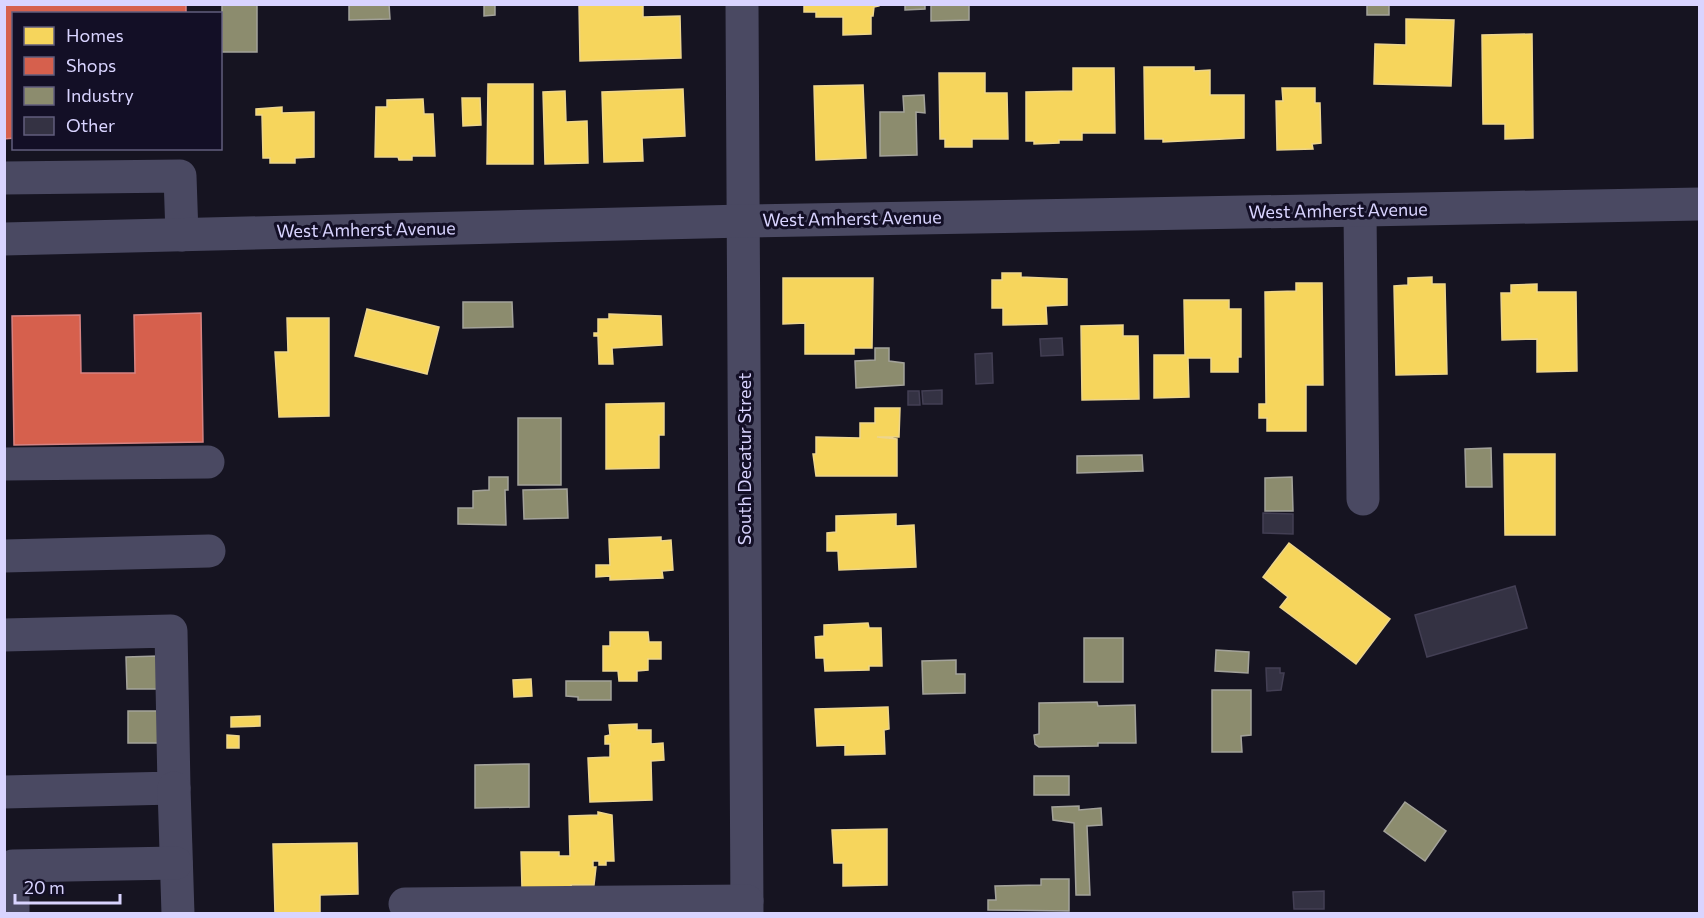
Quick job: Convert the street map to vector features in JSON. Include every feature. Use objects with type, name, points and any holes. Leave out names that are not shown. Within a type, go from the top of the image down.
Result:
[{"type":"street","name":"South Decatur Street","points":[[742,4],[747,907]]},
{"type":"street","points":[[4,178],[180,176],[182,235]]},
{"type":"street","name":"West Amherst Avenue","points":[[4,239],[744,221],[1700,204]]},
{"type":"street","points":[[1360,211],[1363,499]]},
{"type":"street","points":[[4,464],[208,462]]},
{"type":"street","points":[[4,556],[208,551]]},
{"type":"street","points":[[4,635],[171,631],[178,914]]},
{"type":"street","points":[[4,792],[174,788]]},
{"type":"street","points":[[13,914],[9,866],[176,863]]},
{"type":"street","points":[[405,904],[747,907]]},
{"type":"building: Homes","points":[[579,4],[643,4],[643,17],[680,16],[681,58],[580,61]]},
{"type":"building: Homes","points":[[804,4],[879,4],[879,6],[874,7],[873,16],[871,16],[871,34],[843,35],[843,17],[816,17],[816,12],[804,12]]},
{"type":"building: Homes","points":[[1406,19],[1454,20],[1451,86],[1374,84],[1375,44],[1406,45]]},
{"type":"building: Homes","points":[[1532,34],[1533,138],[1505,139],[1505,124],[1483,124],[1482,35]]},
{"type":"building: Homes","points":[[1144,67],[1194,67],[1194,71],[1210,70],[1210,95],[1244,95],[1244,138],[1163,142],[1163,139],[1145,139]]},
{"type":"building: Homes","points":[[1073,68],[1114,68],[1115,133],[1082,133],[1082,140],[1059,140],[1059,143],[1034,144],[1034,141],[1026,141],[1026,92],[1073,91]]},
{"type":"building: Homes","points":[[939,73],[985,73],[985,93],[1007,93],[1008,139],[972,139],[972,147],[945,147],[945,139],[940,139]]},
{"type":"building: Homes","points":[[488,84],[533,84],[533,164],[487,164]]},
{"type":"building: Homes","points":[[863,85],[866,158],[816,160],[814,86]]},
{"type":"building: Homes","points":[[1282,88],[1315,88],[1315,103],[1320,103],[1321,143],[1312,144],[1313,149],[1277,150],[1276,101],[1283,101]]},
{"type":"building: Homes","points":[[683,89],[685,136],[642,138],[643,161],[604,162],[602,92]]},
{"type":"building: Homes","points":[[565,91],[566,122],[587,121],[588,163],[545,164],[543,92]]},
{"type":"building: Homes","points":[[462,98],[480,98],[481,125],[463,126]]},
{"type":"building: Homes","points":[[423,99],[424,114],[433,114],[435,156],[412,156],[412,160],[399,160],[398,157],[375,157],[376,107],[387,107],[387,100]]},
{"type":"building: Homes","points":[[282,107],[282,113],[314,112],[314,157],[295,158],[295,163],[270,163],[270,158],[263,158],[262,115],[256,115],[256,109]]},
{"type":"building: Homes","points":[[1002,273],[1021,273],[1021,277],[1067,279],[1067,305],[1046,306],[1047,324],[1003,325],[1003,308],[992,308],[992,280],[1002,280]]},
{"type":"building: Homes","points":[[1432,277],[1432,284],[1445,284],[1447,374],[1396,375],[1394,286],[1408,285],[1408,278]]},
{"type":"building: Homes","points":[[783,278],[873,278],[872,348],[854,348],[854,354],[805,354],[805,323],[783,324]]},
{"type":"building: Homes","points":[[1296,283],[1322,283],[1323,385],[1306,385],[1306,431],[1267,431],[1267,418],[1259,418],[1259,404],[1266,404],[1265,292],[1296,291]]},
{"type":"building: Homes","points":[[1537,284],[1537,292],[1576,292],[1577,371],[1537,372],[1537,339],[1502,340],[1501,293],[1511,293],[1511,285]]},
{"type":"building: Homes","points":[[1184,300],[1229,300],[1229,309],[1241,309],[1241,357],[1238,357],[1238,372],[1211,372],[1211,358],[1188,358],[1189,397],[1154,398],[1154,355],[1185,355]]},
{"type":"building: Homes","points":[[367,309],[439,327],[427,374],[355,356]]},
{"type":"building: Homes","points":[[609,314],[661,316],[662,345],[612,348],[613,364],[599,364],[598,336],[594,336],[594,333],[598,333],[598,319],[609,319]]},
{"type":"building: Homes","points":[[287,318],[329,318],[329,416],[279,417],[275,352],[288,352]]},
{"type":"building: Homes","points":[[1123,325],[1123,336],[1138,336],[1139,399],[1082,400],[1081,326]]},
{"type":"building: Homes","points":[[664,403],[664,435],[659,435],[659,468],[606,469],[606,404]]},
{"type":"building: Homes","points":[[875,408],[900,408],[899,437],[877,437],[897,439],[897,476],[816,476],[813,454],[816,454],[816,437],[860,438],[860,423],[875,423]]},
{"type":"building: Homes","points":[[1504,454],[1555,454],[1555,535],[1505,535]]},
{"type":"building: Homes","points":[[896,514],[896,526],[914,525],[916,567],[839,570],[838,551],[827,551],[827,533],[836,532],[836,516]]},
{"type":"building: Homes","points":[[661,537],[661,541],[671,540],[673,570],[662,571],[663,578],[610,580],[610,576],[596,577],[596,565],[610,565],[609,539]]},
{"type":"building: Homes","points":[[1289,543],[1390,619],[1356,664],[1280,607],[1288,597],[1263,577]]},
{"type":"building: Homes","points":[[868,623],[869,628],[881,628],[882,666],[869,666],[869,670],[825,671],[824,658],[816,658],[815,637],[824,636],[824,625]]},
{"type":"building: Homes","points":[[610,632],[648,632],[649,642],[661,642],[661,659],[648,659],[648,670],[637,671],[637,681],[619,681],[618,671],[603,671],[603,646],[610,646]]},
{"type":"building: Homes","points":[[531,679],[532,696],[514,697],[513,680]]},
{"type":"building: Homes","points":[[888,707],[889,729],[884,730],[885,754],[845,755],[845,745],[817,746],[815,709]]},
{"type":"building: Homes","points":[[260,716],[260,726],[231,727],[231,717]]},
{"type":"building: Homes","points":[[637,724],[637,730],[651,730],[651,744],[663,743],[664,760],[651,761],[652,800],[590,802],[588,758],[610,757],[610,744],[605,744],[605,736],[610,735],[609,725]]},
{"type":"building: Homes","points":[[227,735],[239,736],[239,748],[227,748]]},
{"type":"building: Homes","points":[[598,812],[612,815],[614,861],[606,861],[606,865],[599,865],[599,861],[593,861],[593,867],[596,867],[594,885],[571,885],[572,890],[522,888],[521,852],[559,852],[559,856],[570,856],[569,816],[598,815]]},
{"type":"building: Homes","points":[[887,829],[887,885],[843,886],[843,863],[834,863],[832,830]]},
{"type":"building: Homes","points":[[357,843],[358,894],[320,895],[320,914],[275,914],[273,844]]},
{"type":"building: Shops","points":[[4,4],[186,4],[186,12],[12,12],[12,138],[4,139]]},
{"type":"building: Shops","points":[[201,313],[203,442],[14,445],[12,316],[80,315],[81,373],[135,373],[134,315]]},
{"type":"building: Industry","points":[[222,4],[257,4],[257,52],[222,52]]},
{"type":"building: Industry","points":[[349,4],[389,4],[390,19],[349,20]]},
{"type":"building: Industry","points":[[495,4],[495,15],[484,16],[484,5],[468,5]]},
{"type":"building: Industry","points":[[905,4],[925,4],[925,9],[905,10]]},
{"type":"building: Industry","points":[[931,4],[969,4],[969,20],[931,21]]},
{"type":"building: Industry","points":[[1367,4],[1389,4],[1389,15],[1367,15]]},
{"type":"building: Industry","points":[[924,95],[925,113],[916,112],[917,155],[880,156],[880,112],[904,112],[903,96]]},
{"type":"building: Industry","points":[[463,302],[512,302],[513,327],[463,328]]},
{"type":"building: Industry","points":[[875,348],[889,348],[889,361],[904,363],[904,385],[856,388],[855,361],[875,360]]},
{"type":"building: Industry","points":[[518,418],[561,418],[561,485],[518,485]]},
{"type":"building: Industry","points":[[1491,448],[1492,487],[1466,487],[1465,449]]},
{"type":"building: Industry","points":[[1142,455],[1143,471],[1077,473],[1077,456]]},
{"type":"building: Industry","points":[[489,477],[508,477],[508,490],[505,490],[506,525],[458,524],[458,508],[473,508],[473,491],[489,490]]},
{"type":"building: Industry","points":[[1292,477],[1293,511],[1265,511],[1265,478]]},
{"type":"building: Industry","points":[[567,489],[568,518],[524,519],[523,490]]},
{"type":"building: Industry","points":[[1084,638],[1123,638],[1123,682],[1084,682]]},
{"type":"building: Industry","points":[[1216,650],[1249,652],[1248,673],[1215,671]]},
{"type":"building: Industry","points":[[158,656],[158,689],[127,689],[126,657]]},
{"type":"building: Industry","points":[[956,660],[956,674],[965,674],[965,693],[923,694],[922,661]]},
{"type":"building: Industry","points":[[566,681],[611,681],[611,700],[578,700],[578,697],[566,696]]},
{"type":"building: Industry","points":[[1212,690],[1251,690],[1251,735],[1241,736],[1242,752],[1212,752]]},
{"type":"building: Industry","points":[[1097,702],[1098,706],[1135,705],[1136,743],[1039,747],[1035,744],[1034,735],[1039,734],[1039,703]]},
{"type":"building: Industry","points":[[128,711],[159,711],[160,743],[128,743]]},
{"type":"building: Industry","points":[[529,764],[529,807],[475,808],[475,765]]},
{"type":"building: Industry","points":[[1034,776],[1069,776],[1069,795],[1034,795]]},
{"type":"building: Industry","points":[[1405,802],[1446,831],[1425,861],[1384,831]]},
{"type":"building: Industry","points":[[1079,806],[1079,810],[1101,808],[1102,825],[1087,826],[1090,895],[1076,895],[1074,823],[1053,820],[1052,807]]},
{"type":"building: Industry","points":[[1041,879],[1069,879],[1069,911],[988,910],[988,900],[996,900],[995,886],[1041,885]]},
{"type":"building: Other","points":[[1062,338],[1063,355],[1041,356],[1040,339]]},
{"type":"building: Other","points":[[992,353],[993,383],[976,384],[975,354]]},
{"type":"building: Other","points":[[942,390],[942,404],[923,404],[922,391]]},
{"type":"building: Other","points":[[908,391],[919,391],[920,405],[908,405]]},
{"type":"building: Other","points":[[1263,513],[1293,514],[1293,534],[1263,533]]},
{"type":"building: Other","points":[[1515,586],[1527,628],[1427,657],[1415,615]]},
{"type":"building: Other","points":[[1266,668],[1280,668],[1280,673],[1284,673],[1281,690],[1267,691]]},
{"type":"building: Other","points":[[1324,891],[1324,909],[1294,909],[1293,892]]}]
